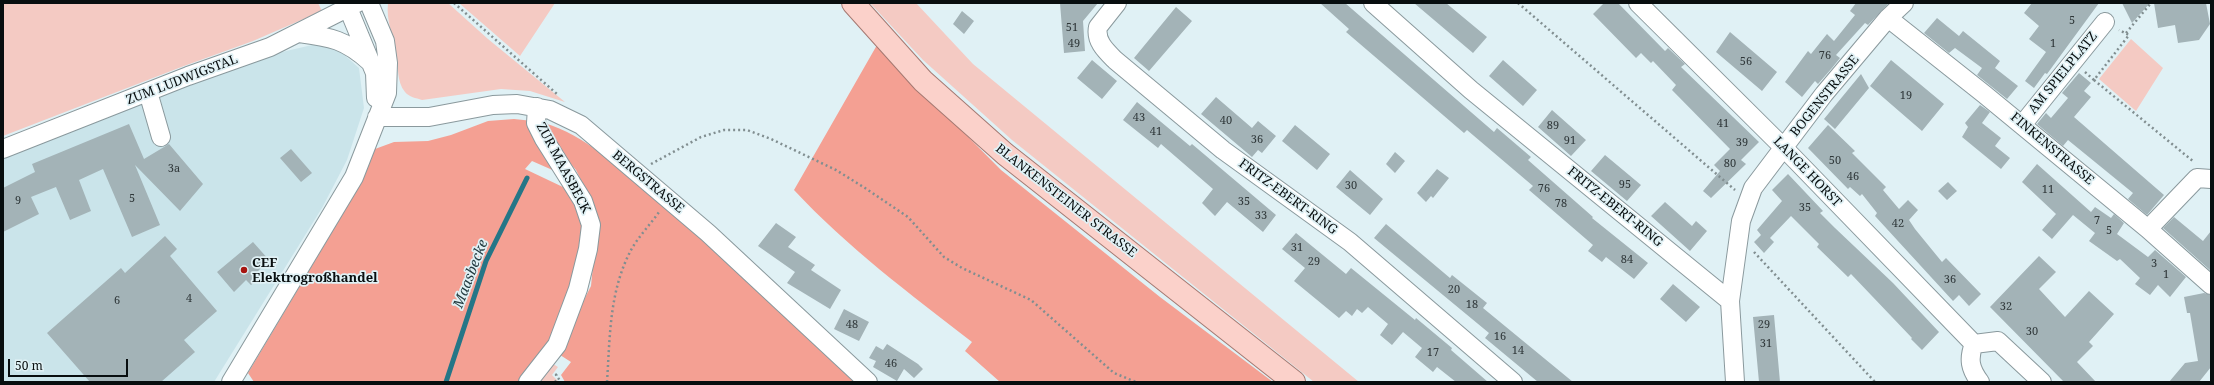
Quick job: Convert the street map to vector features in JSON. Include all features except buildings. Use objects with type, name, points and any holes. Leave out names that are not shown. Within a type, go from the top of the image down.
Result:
[{"type":"main road","name":"BLANKENSTEINER STRASSE","points":[[853,3],[923,81],[1005,154],[1294,382]]},
{"type":"street","points":[[231,382],[354,177],[387,93],[388,63],[385,41],[369,3]]},
{"type":"street","name":"FRITZ-EBERT-RING","points":[[1117,3],[1098,27],[1097,32],[1100,41],[1107,52],[1129,73],[1223,150],[1350,242],[1513,382]]},
{"type":"street","name":"FRITZ-EBERT-RING","points":[[1374,3],[1471,90],[1730,301]]},
{"type":"street","name":"LANGE HORST","points":[[1638,3],[1784,148],[1974,344]]},
{"type":"street","name":"BOGENSTRASSE","points":[[1735,382],[1730,301],[1739,236],[1747,201],[1758,180],[1824,94],[1888,18],[1904,3]]},
{"type":"street","points":[[351,5],[375,73],[377,117]]},
{"type":"street","name":"ZUM LUDWIGSTAL","points":[[3,149],[148,92],[270,47],[351,5]]},
{"type":"street","name":"FINKENSTRASSE","points":[[1888,18],[2022,124],[2148,229],[2211,286]]},
{"type":"street","name":"AM SPIELPLATZ","points":[[2022,124],[2105,22]]},
{"type":"street","points":[[299,33],[334,38],[359,52],[370,62]]},
{"type":"street","points":[[148,92],[161,136]]},
{"type":"street","name":"BERGSTRASSE","points":[[377,117],[429,117],[501,105],[517,104],[550,110],[581,125],[708,233],[868,382]]},
{"type":"street","name":"ZUR MAASBECK","points":[[528,382],[557,345],[578,289],[588,249],[591,225],[584,201],[544,139],[536,123],[537,107]]},
{"type":"street","points":[[2148,229],[2204,178]]},
{"type":"street","points":[[1980,382],[1972,372],[1970,355],[1974,344],[1998,342],[2042,382]]},
{"type":"path","points":[[454,3],[562,98]]},
{"type":"path","points":[[1518,3],[1747,201]]},
{"type":"path","points":[[2094,80],[2130,35],[2126,33],[2150,3]]},
{"type":"path","points":[[2073,62],[2191,159],[2204,178]]},
{"type":"path","points":[[637,172],[701,137],[724,130],[747,130],[771,139],[836,170],[865,188],[908,217],[944,257],[962,268],[1032,300],[1114,373],[1136,382]]},
{"type":"path","points":[[607,382],[609,328],[618,286],[630,252],[669,199]]},
{"type":"path","points":[[1739,236],[1875,382]]},
{"type":"path","points":[[555,382],[558,378],[561,382]]},
{"type":"shaded area","points":[[3,3],[318,3],[322,11],[253,41],[3,136]]},
{"type":"shaded area","points":[[388,3],[448,3],[488,39],[565,102],[530,91],[501,89],[422,100],[408,95],[400,83],[396,52],[389,22]]},
{"type":"shaded area","points":[[459,3],[555,3],[520,56]]},
{"type":"shaded area","points":[[870,3],[916,3],[973,64],[1359,382],[1314,382],[1012,140],[923,60]]},
{"type":"shaded area","points":[[2131,39],[2163,68],[2136,111],[2099,79]]},
{"type":"shaded area","points":[[325,42],[340,51],[359,68],[364,108],[347,160],[322,208],[214,382],[3,382],[3,157],[25,146],[269,55]]},
{"type":"shaded area","points":[[877,45],[1001,170],[1160,297],[1273,382],[1000,382],[965,351],[972,342],[902,288],[857,250],[814,211],[794,190]]},
{"type":"shaded area","points":[[514,119],[533,121],[557,172],[532,161],[525,169],[565,188],[586,224],[560,327],[522,382],[254,382],[248,373],[332,232],[375,149],[394,142],[428,141],[451,135],[488,121]]},
{"type":"shaded area","points":[[544,123],[574,135],[613,163],[729,263],[857,382],[565,382],[561,375],[571,362],[557,353],[591,286],[596,235],[583,184],[576,170],[565,157]]},
{"type":"shaded area","points":[[550,362],[558,367],[552,375],[559,382],[533,382]]},
{"type":"waterway","name":"Maasbecke","points":[[446,382],[486,261],[527,178]]},
{"type":"place","name":"CEF Elektrogroßhandel","points":[[244,270]]}]
